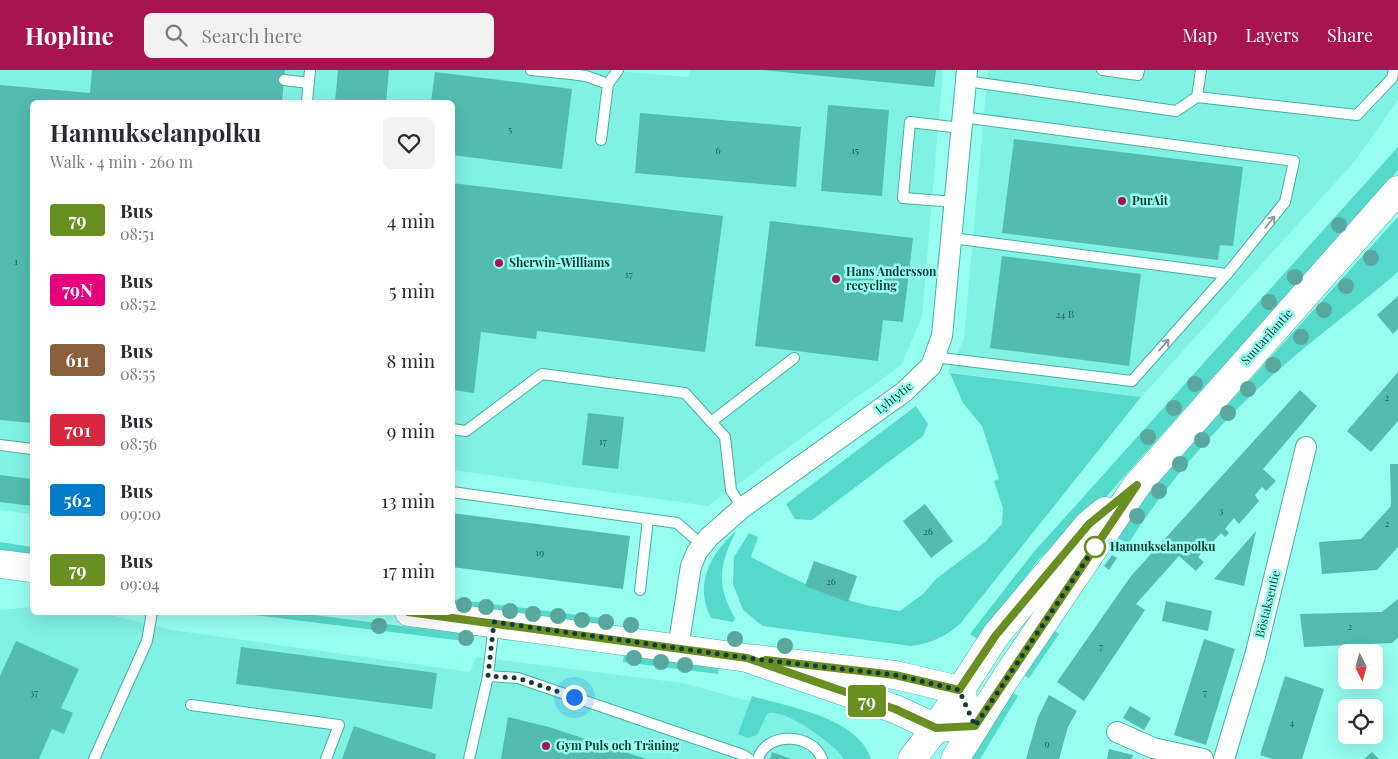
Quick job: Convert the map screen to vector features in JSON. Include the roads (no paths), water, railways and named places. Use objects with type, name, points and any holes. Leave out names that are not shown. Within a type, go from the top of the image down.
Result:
[{"type":"main road","name":"Suutarilantie","points":[[955,759],[975,726],[1137,485],[1398,190]]},
{"type":"main road","name":"Suutarilantie","points":[[912,759],[936,728],[996,635],[1089,524],[1137,485]]},
{"type":"main road","points":[[0,564],[30,568]]},
{"type":"main road","points":[[434,615],[747,658],[895,675],[959,690],[975,726],[936,728],[895,709],[747,658]]},
{"type":"street","name":"Lyhtytie","points":[[678,648],[690,566],[696,552],[723,522],[904,392],[931,366],[942,336],[966,76]]},
{"type":"street","name":"Böstaksentie","points":[[1224,759],[1255,656],[1306,447]]},
{"type":"street","points":[[1117,732],[1153,748],[1204,759]]},
{"type":"lane","points":[[307,100],[310,70]]},
{"type":"lane","points":[[531,70],[571,72],[608,84]]},
{"type":"lane","points":[[601,140],[608,84],[618,70]]},
{"type":"lane","points":[[1102,70],[1138,75],[1139,70]]},
{"type":"lane","points":[[1197,97],[1201,70]]},
{"type":"lane","points":[[966,76],[1176,111],[1197,97],[1357,115],[1392,78],[1394,70]]},
{"type":"lane","points":[[284,80],[309,82]]},
{"type":"lane","points":[[934,357],[1132,382],[1227,274],[1285,202],[1294,161],[962,122],[910,122],[903,198],[955,202]]},
{"type":"lane","points":[[952,238],[1227,274]]},
{"type":"lane","points":[[710,422],[794,358]]},
{"type":"lane","points":[[455,429],[466,431],[542,374],[686,393],[725,437],[731,490],[742,508]]},
{"type":"lane","points":[[0,445],[30,448]]},
{"type":"lane","points":[[455,492],[677,524],[702,546]]},
{"type":"lane","points":[[640,590],[648,519]]},
{"type":"lane","points":[[94,759],[147,641],[151,615]]},
{"type":"lane","points":[[469,759],[488,676],[494,622]]},
{"type":"lane","points":[[488,676],[518,678],[743,755],[749,759]]},
{"type":"lane","points":[[191,705],[339,725],[326,759]]},
{"type":"lane","points":[[758,759],[760,752],[771,742],[790,738],[808,743],[820,752],[822,759]]},
{"type":"place","name":"PurAit","points":[[1122,201]]},
{"type":"place","name":"Sherwin-Williams","points":[[499,263]]},
{"type":"place","name":"Hans Andersson recycling","points":[[836,279]]},
{"type":"place","name":"Hannukselanpolku","points":[[1095,547]]},
{"type":"place","name":"Gym Puls och Träning","points":[[546,746]]}]
